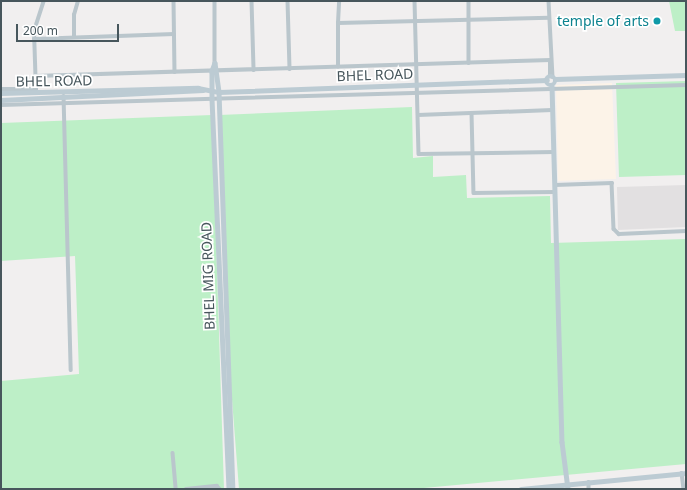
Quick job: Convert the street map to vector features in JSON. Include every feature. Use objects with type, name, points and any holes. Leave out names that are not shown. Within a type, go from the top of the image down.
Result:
[{"type":"street","points":[[1,89],[36,90],[34,39],[35,24],[44,1]]},
{"type":"street","points":[[74,37],[74,15],[78,1]]},
{"type":"street","points":[[174,1],[175,72]]},
{"type":"street","name":"BHEL MIG ROAD","points":[[215,1],[215,71],[212,99],[229,489]]},
{"type":"street","points":[[252,1],[254,70]]},
{"type":"street","points":[[288,1],[290,69]]},
{"type":"street","points":[[338,67],[339,1]]},
{"type":"street","points":[[415,1],[419,154],[554,152]]},
{"type":"street","points":[[469,1],[469,63]]},
{"type":"street","points":[[549,1],[551,78],[548,84],[552,88]]},
{"type":"street","points":[[338,23],[550,18]]},
{"type":"street","points":[[34,39],[174,34]]},
{"type":"street","points":[[35,76],[551,60]]},
{"type":"street","name":"BHEL MIG ROAD","points":[[215,71],[219,92],[218,99],[233,489]]},
{"type":"street","name":"BHEL ROAD","points":[[1,93],[36,90],[172,88],[219,92],[417,85],[551,78],[686,75]]},
{"type":"street","points":[[551,78],[556,83],[552,88],[552,110],[562,442],[568,487]]},
{"type":"street","points":[[1,105],[686,85]]},
{"type":"street","name":"BHEL ROAD","points":[[1,100],[203,90]]},
{"type":"street","points":[[64,96],[70,370]]},
{"type":"street","points":[[418,115],[552,110]]},
{"type":"street","points":[[472,113],[474,193],[555,192]]},
{"type":"street","points":[[555,185],[612,183],[614,229],[619,234],[686,231]]},
{"type":"street","points":[[173,453],[176,489]]},
{"type":"street","points":[[521,489],[568,487],[589,482],[684,473],[684,489]]},
{"type":"street","points":[[589,482],[589,489]]},
{"type":"street","points":[[186,489],[217,486],[220,489]]},
{"type":"shaded area","points":[[612,83],[616,179],[558,181],[556,85]]},
{"type":"shaded area","points":[[686,185],[686,227],[618,230],[617,187]]},
{"type":"green space","points":[[669,1],[686,1],[686,31],[675,31]]},
{"type":"green space","points":[[686,81],[686,175],[619,177],[616,83]]},
{"type":"green space","points":[[412,107],[413,158],[433,156],[433,177],[466,175],[467,198],[550,196],[551,243],[686,239],[686,464],[413,489],[239,489],[229,361],[219,115]]},
{"type":"green space","points":[[212,115],[224,489],[1,489],[1,381],[79,374],[75,256],[1,261],[1,123]]},
{"type":"place","name":"temple of arts","points":[[657,21]]}]
